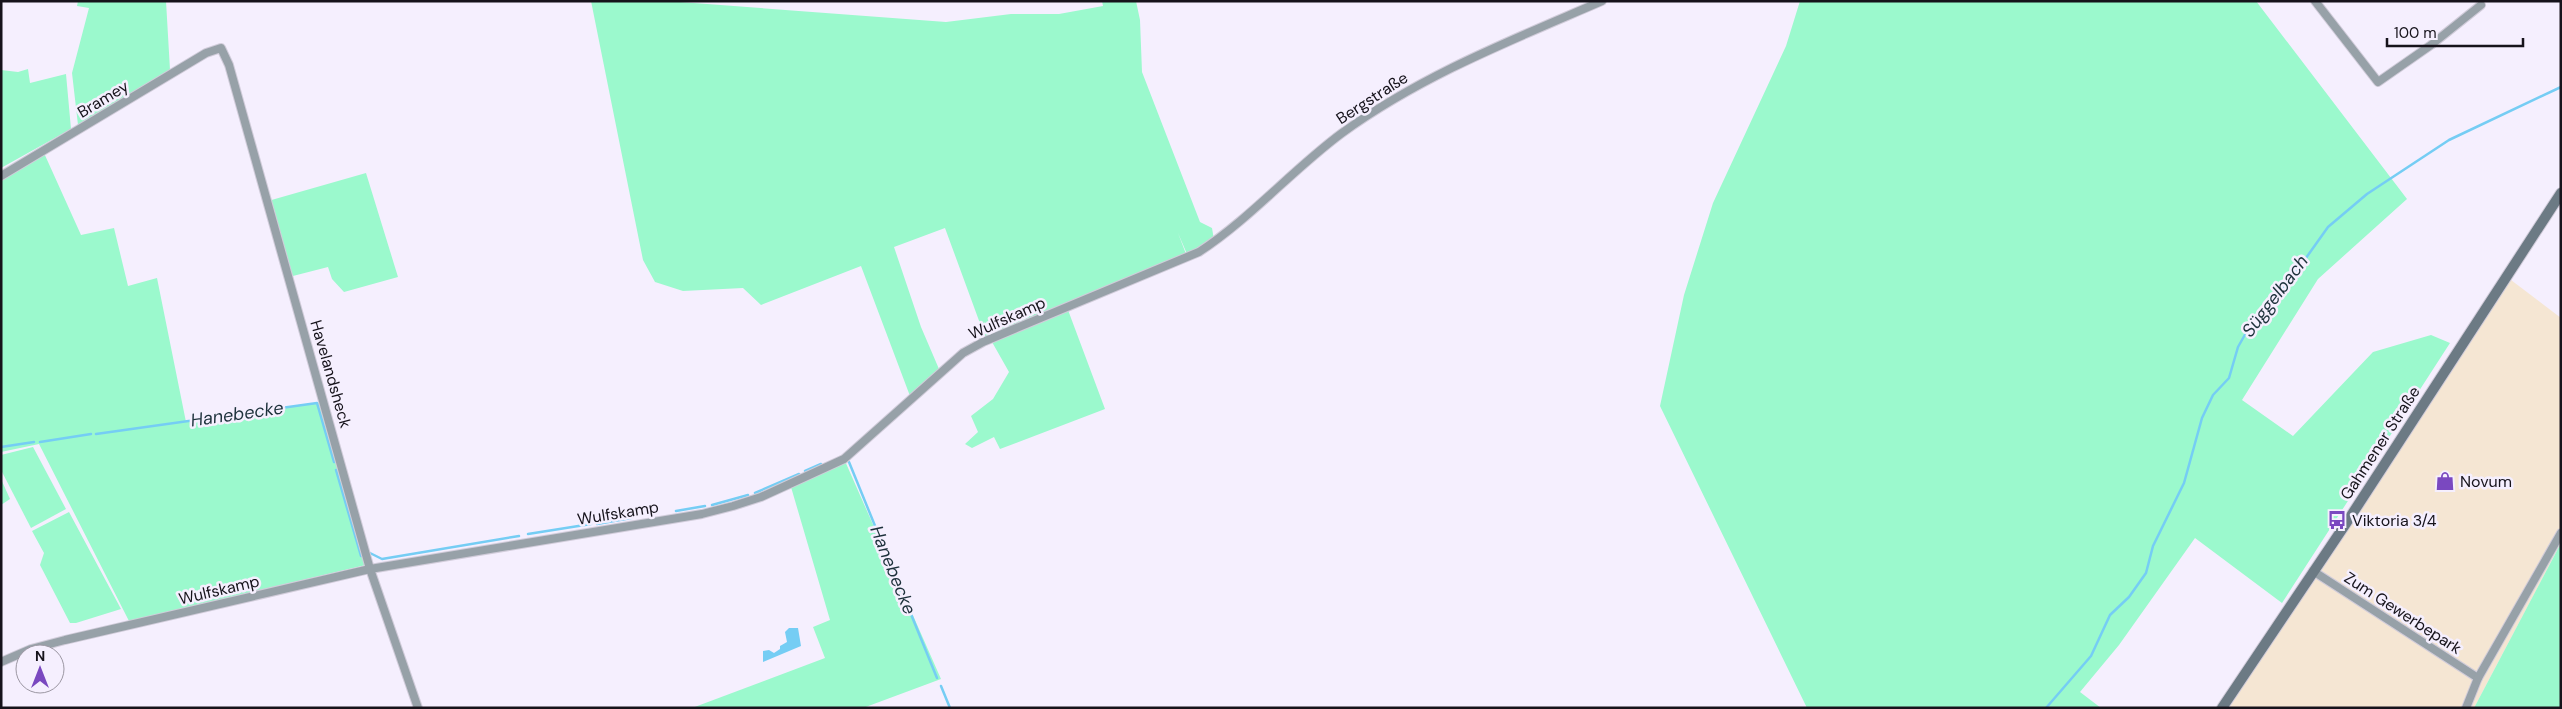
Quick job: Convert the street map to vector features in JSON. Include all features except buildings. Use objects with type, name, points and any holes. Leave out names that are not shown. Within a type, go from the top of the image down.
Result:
[{"type":"main road","name":"Gahmener Straße","points":[[2222,708],[2561,193]]},
{"type":"street","name":"Bergstraße","points":[[1183,259],[1199,252],[1227,234],[1311,158],[1390,100],[1439,72],[1602,1]]},
{"type":"street","points":[[2315,1],[2378,82],[2431,45],[2481,5]]},
{"type":"street","name":"Bramey","points":[[1,176],[206,53],[221,48]]},
{"type":"street","name":"Havelandsheck","points":[[221,48],[229,65],[370,569],[418,708]]},
{"type":"street","name":"Wulfskamp","points":[[1,662],[31,649],[71,638],[370,569],[702,514],[761,497],[844,459],[963,353],[983,342],[1183,259]]},
{"type":"street","points":[[2466,708],[2478,678],[2561,533]]},
{"type":"street","name":"Zum Gewerbepark","points":[[2313,571],[2478,678]]},
{"type":"shaded area","points":[[2511,280],[2561,318],[2561,543],[2474,708],[2225,708],[2457,350]]},
{"type":"green space","points":[[78,1],[166,1],[170,70],[78,125],[72,73],[89,8],[77,6]]},
{"type":"green space","points":[[591,1],[667,1],[946,22],[1011,14],[1059,14],[1103,6],[1102,1],[1136,1],[1140,20],[1142,72],[1200,222],[1212,228],[1214,240],[1187,254],[1178,233],[1186,254],[985,337],[945,228],[894,247],[921,327],[939,369],[910,396],[861,266],[761,305],[743,288],[683,291],[655,282],[643,260]]},
{"type":"green space","points":[[1800,1],[2256,1],[2407,199],[2318,279],[2242,400],[2293,436],[2373,352],[2431,335],[2450,343],[2282,603],[2195,538],[2119,645],[2080,692],[2101,708],[1807,708],[1660,406],[1684,295],[1713,203],[1786,46]]},
{"type":"green space","points":[[28,69],[30,83],[66,74],[71,129],[1,168],[1,70],[18,72]]},
{"type":"green space","points":[[44,153],[81,235],[114,228],[128,286],[157,278],[186,422],[324,402],[366,565],[129,621],[39,444],[1,452],[1,179]]},
{"type":"green space","points":[[366,173],[398,277],[344,292],[332,279],[328,267],[289,277],[268,201]]},
{"type":"green space","points":[[1068,310],[1105,409],[1000,449],[994,437],[972,448],[965,444],[978,432],[971,416],[993,399],[1009,372],[992,342]]},
{"type":"green space","points":[[33,447],[66,509],[31,528],[1,470],[1,455]]},
{"type":"green space","points":[[845,461],[941,679],[863,708],[692,708],[825,658],[813,627],[830,620],[791,487]]},
{"type":"green space","points":[[1,479],[10,499],[1,505]]},
{"type":"green space","points":[[69,512],[121,609],[76,623],[70,623],[40,565],[44,553],[32,531]]},
{"type":"green space","points":[[2561,543],[2561,708],[2474,708]]},
{"type":"water","points":[[789,628],[798,628],[801,646],[763,662],[763,651],[769,650],[774,653],[787,642],[785,632]]},
{"type":"waterway","name":"Süggelbach","points":[[2046,708],[2091,656],[2110,615],[2129,597],[2146,573],[2153,546],[2184,483],[2202,418],[2213,395],[2229,378],[2238,347],[2251,324],[2296,272],[2328,227],[2367,194],[2449,140],[2561,87]]},
{"type":"waterway","name":"Hanebecke","points":[[96,434],[317,403],[334,462]]},
{"type":"waterway","name":"Hanebecke","points":[[40,442],[91,434]]},
{"type":"waterway","name":"Hanebecke","points":[[1,447],[34,442]]},
{"type":"waterway","name":"Hanebecke","points":[[849,462],[937,678]]},
{"type":"waterway","name":"Hanebecke","points":[[805,471],[821,464]]},
{"type":"waterway","name":"Hanebecke","points":[[336,470],[361,556]]},
{"type":"waterway","name":"Hanebecke","points":[[755,493],[799,474]]},
{"type":"waterway","name":"Hanebecke","points":[[712,505],[748,495]]},
{"type":"waterway","name":"Hanebecke","points":[[676,511],[705,506]]},
{"type":"waterway","name":"Hanebecke","points":[[597,524],[631,518]]},
{"type":"waterway","name":"Hanebecke","points":[[528,534],[591,524]]},
{"type":"waterway","name":"Hanebecke","points":[[370,553],[382,559],[519,536]]},
{"type":"waterway","name":"Hanebecke","points":[[941,686],[950,708]]},
{"type":"place","name":"Novum","points":[[2445,481]]},
{"type":"place","name":"Viktoria 3/4","points":[[2337,520]]}]
